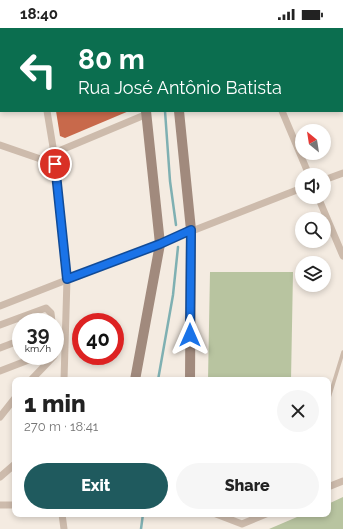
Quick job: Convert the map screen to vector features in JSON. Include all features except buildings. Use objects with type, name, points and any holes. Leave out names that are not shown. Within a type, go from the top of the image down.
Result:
[{"type":"street","points":[[47,112],[54,153],[67,279],[64,377]]},
{"type":"street","points":[[54,153],[146,112],[160,244],[136,377]]},
{"type":"street","points":[[179,112],[191,230],[190,377]]},
{"type":"street","points":[[282,112],[306,168]]},
{"type":"street","points":[[0,146],[55,164]]},
{"type":"street","points":[[331,177],[343,173]]},
{"type":"street","points":[[0,306],[160,244],[191,230],[295,191]]},
{"type":"street","points":[[321,204],[343,256]]},
{"type":"street","points":[[32,313],[46,308],[51,313]]},
{"type":"street","points":[[0,325],[12,321]]},
{"type":"street","points":[[0,348],[12,343]]},
{"type":"street","points":[[0,371],[16,365]]},
{"type":"street","points":[[35,377],[45,365]]},
{"type":"street","points":[[1,414],[12,401]]},
{"type":"street","points":[[0,477],[12,467]]},
{"type":"street","points":[[331,486],[343,481]]},
{"type":"street","points":[[0,505],[12,505]]},
{"type":"street","points":[[62,517],[64,529]]},
{"type":"street","points":[[224,517],[242,524],[259,517]]},
{"type":"lane","points":[[331,391],[343,352]]},
{"type":"green space","points":[[210,272],[293,272],[291,377],[208,377]]},
{"type":"green space","points":[[343,497],[343,529],[269,529],[297,517],[331,517],[331,503]]},
{"type":"waterway","points":[[165,112],[170,181],[176,225]]},
{"type":"waterway","points":[[159,377],[173,295],[178,247]]},
{"type":"waterway","points":[[141,529],[143,517]]},
{"type":"route","points":[[55,164],[67,279],[160,244],[191,230],[190,335]]}]
